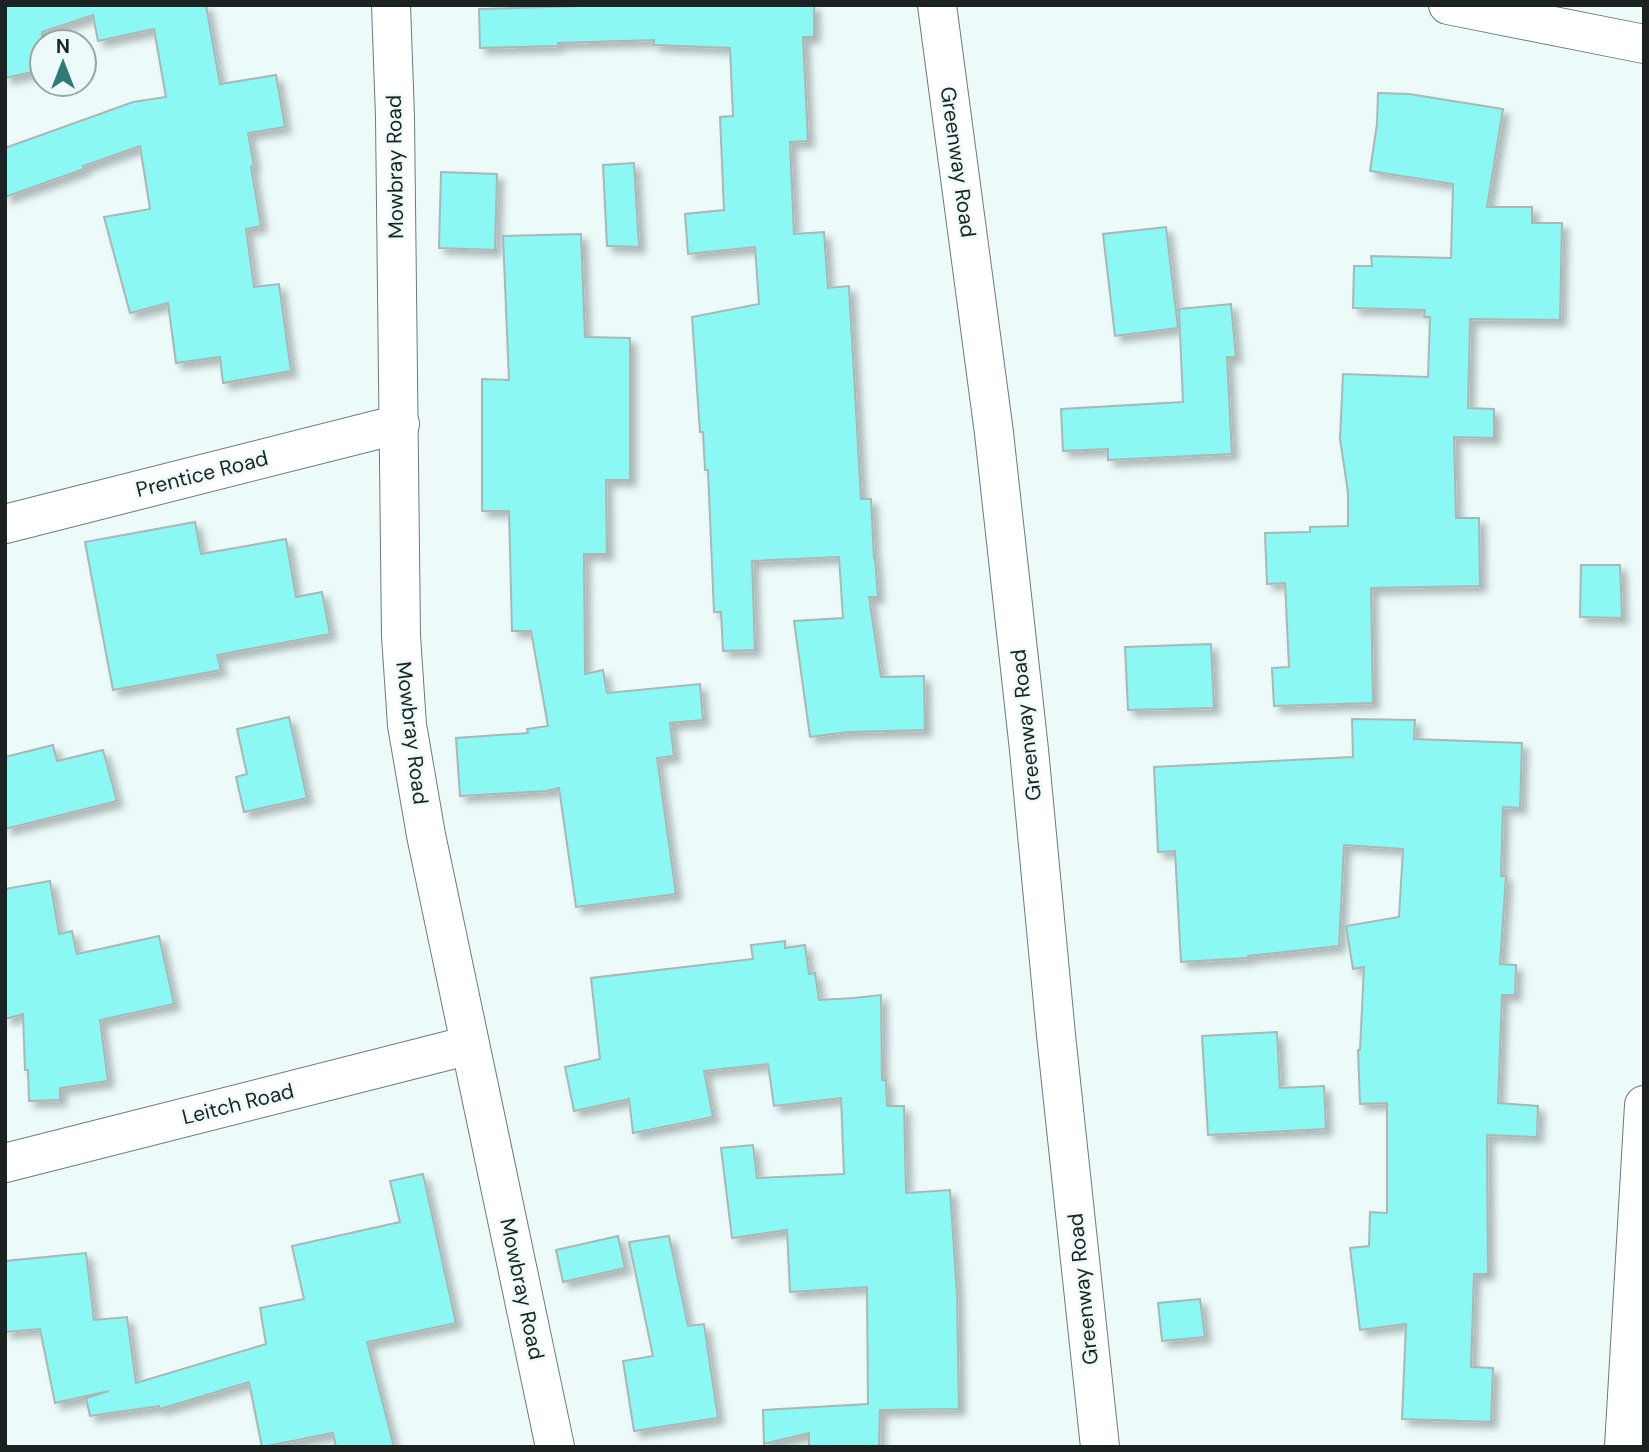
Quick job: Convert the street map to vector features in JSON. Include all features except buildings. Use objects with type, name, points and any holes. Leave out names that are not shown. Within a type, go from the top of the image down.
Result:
[{"type":"street","name":"Mowbray Road","points":[[391,5],[400,424],[401,636],[407,725],[426,835],[555,1447]]},
{"type":"street","name":"Greenway Road","points":[[937,5],[995,433],[1100,1447]]},
{"type":"street","points":[[1448,5],[1644,44]]},
{"type":"street","name":"Prentice Road","points":[[5,524],[400,424]]},
{"type":"street","name":"Leitch Road","points":[[5,1163],[470,1045]]},
{"type":"street","points":[[1624,1447],[1644,1105]]}]
